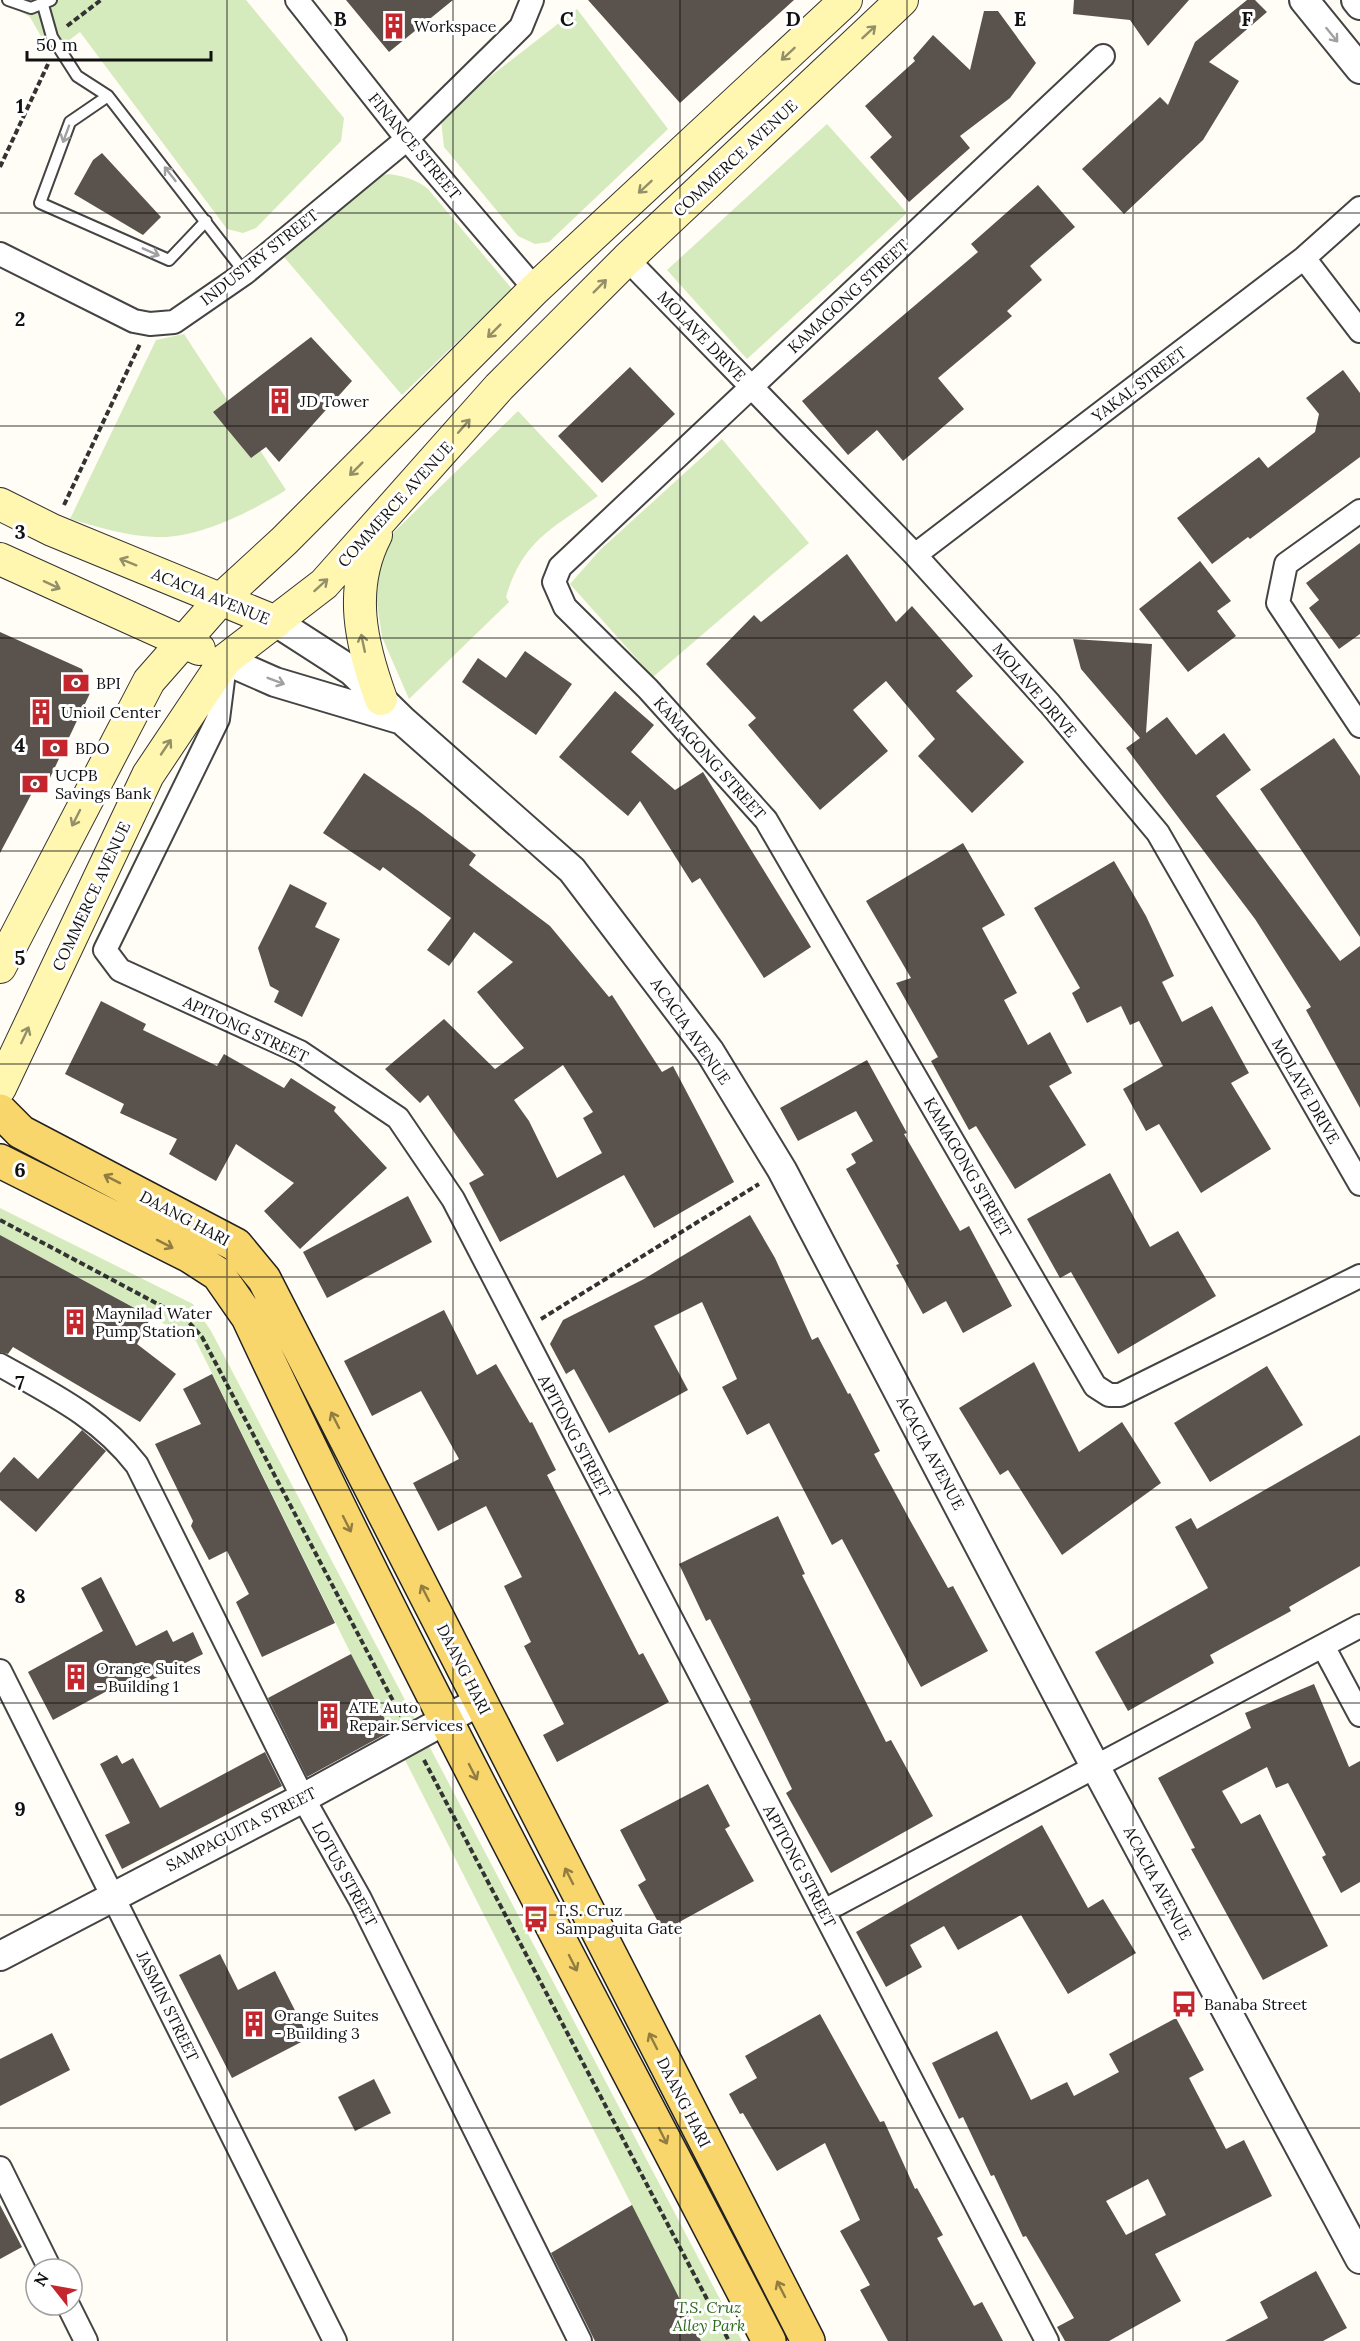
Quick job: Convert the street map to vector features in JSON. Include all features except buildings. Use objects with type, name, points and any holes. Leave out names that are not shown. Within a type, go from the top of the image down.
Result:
[{"type":"main road","points":[[0,967],[149,681],[181,642],[222,598],[284,541],[535,289],[846,0]]},
{"type":"main road","name":"COMMERCE AVENUE","points":[[0,1088],[148,775],[225,660],[324,584],[499,387],[627,259],[902,0]]},
{"type":"main road","name":"ACACIA AVENUE","points":[[0,504],[52,530],[276,622]]},
{"type":"main road","points":[[384,518],[367,551],[361,577],[359,608],[366,656],[392,709]]},
{"type":"main road","name":"ACACIA AVENUE","points":[[0,559],[225,660]]},
{"type":"main road","name":"DAANG HARI","points":[[0,1111],[21,1132],[236,1245],[264,1279],[808,2341]]},
{"type":"main road","name":"DAANG HARI","points":[[0,1161],[190,1256],[218,1274],[248,1317],[320,1472],[446,1720],[769,2341]]},
{"type":"street","name":"FINANCE STREET","points":[[297,0],[407,139],[535,289]]},
{"type":"street","name":"INDUSTRY STREET","points":[[0,254],[134,321],[150,324],[174,322],[245,273],[407,139],[520,27],[532,0]]},
{"type":"street","points":[[1304,0],[1360,69]]},
{"type":"street","points":[[1356,0],[1360,5]]},
{"type":"street","name":"KAMAGONG STREET","points":[[1103,56],[560,567],[554,582],[565,607],[648,690],[766,820],[1095,1386],[1108,1395],[1120,1395],[1360,1276]]},
{"type":"street","name":"YAKAL STREET","points":[[915,555],[1304,258],[1360,208]]},
{"type":"street","points":[[1304,258],[1360,331]]},
{"type":"street","name":"MOLAVE DRIVE","points":[[627,259],[915,555],[1050,704],[1158,833],[1360,1184]]},
{"type":"street","points":[[1360,511],[1286,564],[1278,603],[1360,726]]},
{"type":"street","name":"ACACIA AVENUE","points":[[276,622],[352,671],[572,870],[710,1052],[782,1170],[1096,1768],[1360,2259]]},
{"type":"street","name":"ACACIA AVENUE","points":[[225,660],[275,682],[392,709]]},
{"type":"street","name":"APITONG STREET","points":[[225,660],[218,719],[105,950],[120,970],[300,1052],[398,1118],[453,1199],[520,1333],[1047,2341]]},
{"type":"street","name":"LOTUS STREET","points":[[0,1365],[79,1410],[104,1428],[137,1465],[303,1798],[360,1899],[580,2341]]},
{"type":"street","points":[[824,1911],[1360,1626]]},
{"type":"street","points":[[1323,1646],[1360,1715]]},
{"type":"street","name":"JASMIN STREET","points":[[0,1671],[335,2341]]},
{"type":"street","name":"SAMPAGUITA STREET","points":[[0,1956],[112,1895],[303,1798],[480,1701]]},
{"type":"street","points":[[0,2168],[44,2257]]},
{"type":"street","points":[[74,2317],[86,2341]]},
{"type":"lane","points":[[8,0],[31,8],[47,2],[52,37],[77,76],[108,96],[245,273]]},
{"type":"lane","points":[[108,96],[70,122],[40,203],[169,260],[206,220]]},
{"type":"path","points":[[0,166],[48,66],[52,37],[101,0]]},
{"type":"path","points":[[52,530],[150,324]]},
{"type":"path","points":[[520,1333],[782,1170]]},
{"type":"green space","points":[[0,0],[246,0],[344,118],[341,141],[256,228],[243,233],[227,229],[80,32],[51,54],[30,17]]},
{"type":"green space","points":[[577,9],[668,129],[549,242],[535,244],[518,236],[444,147],[441,120],[451,107]]},
{"type":"green space","points":[[827,124],[907,213],[747,359],[667,270]]},
{"type":"green space","points":[[388,174],[409,178],[428,189],[512,289],[402,395],[284,257],[371,179]]},
{"type":"green space","points":[[184,334],[286,490],[241,515],[207,529],[172,536],[134,535],[70,519],[156,340]]},
{"type":"green space","points":[[518,411],[598,496],[553,527],[530,549],[513,578],[506,597],[509,602],[409,699],[382,637],[373,576],[392,534]]},
{"type":"green space","points":[[722,439],[809,543],[653,677],[570,584],[600,550]]},
{"type":"green space","name":"T.S. Cruz Alley Park","points":[[0,1208],[193,1304],[211,1331],[742,2341],[701,2341],[351,1654],[196,1341],[0,1235]]},
{"type":"place","name":"Workspace","points":[[394,26]]},
{"type":"place","name":"JD Tower","points":[[280,401]]},
{"type":"place","name":"BPI","points":[[76,683]]},
{"type":"place","name":"Unioil Center","points":[[41,712]]},
{"type":"place","name":"BDO","points":[[55,748]]},
{"type":"place","name":"UCPB Savings Bank","points":[[35,784]]},
{"type":"place","name":"Maynilad Water Pump Station","points":[[75,1322]]},
{"type":"place","name":"Orange Suites - Building 1","points":[[76,1677]]},
{"type":"place","name":"ATE Auto Repair Services","points":[[329,1716]]},
{"type":"place","name":"T.S. Cruz Sampaguita Gate","points":[[536,1919]]},
{"type":"place","name":"Banaba Street","points":[[1184,2004]]},
{"type":"place","name":"Orange Suites - Building 3","points":[[254,2024]]}]
